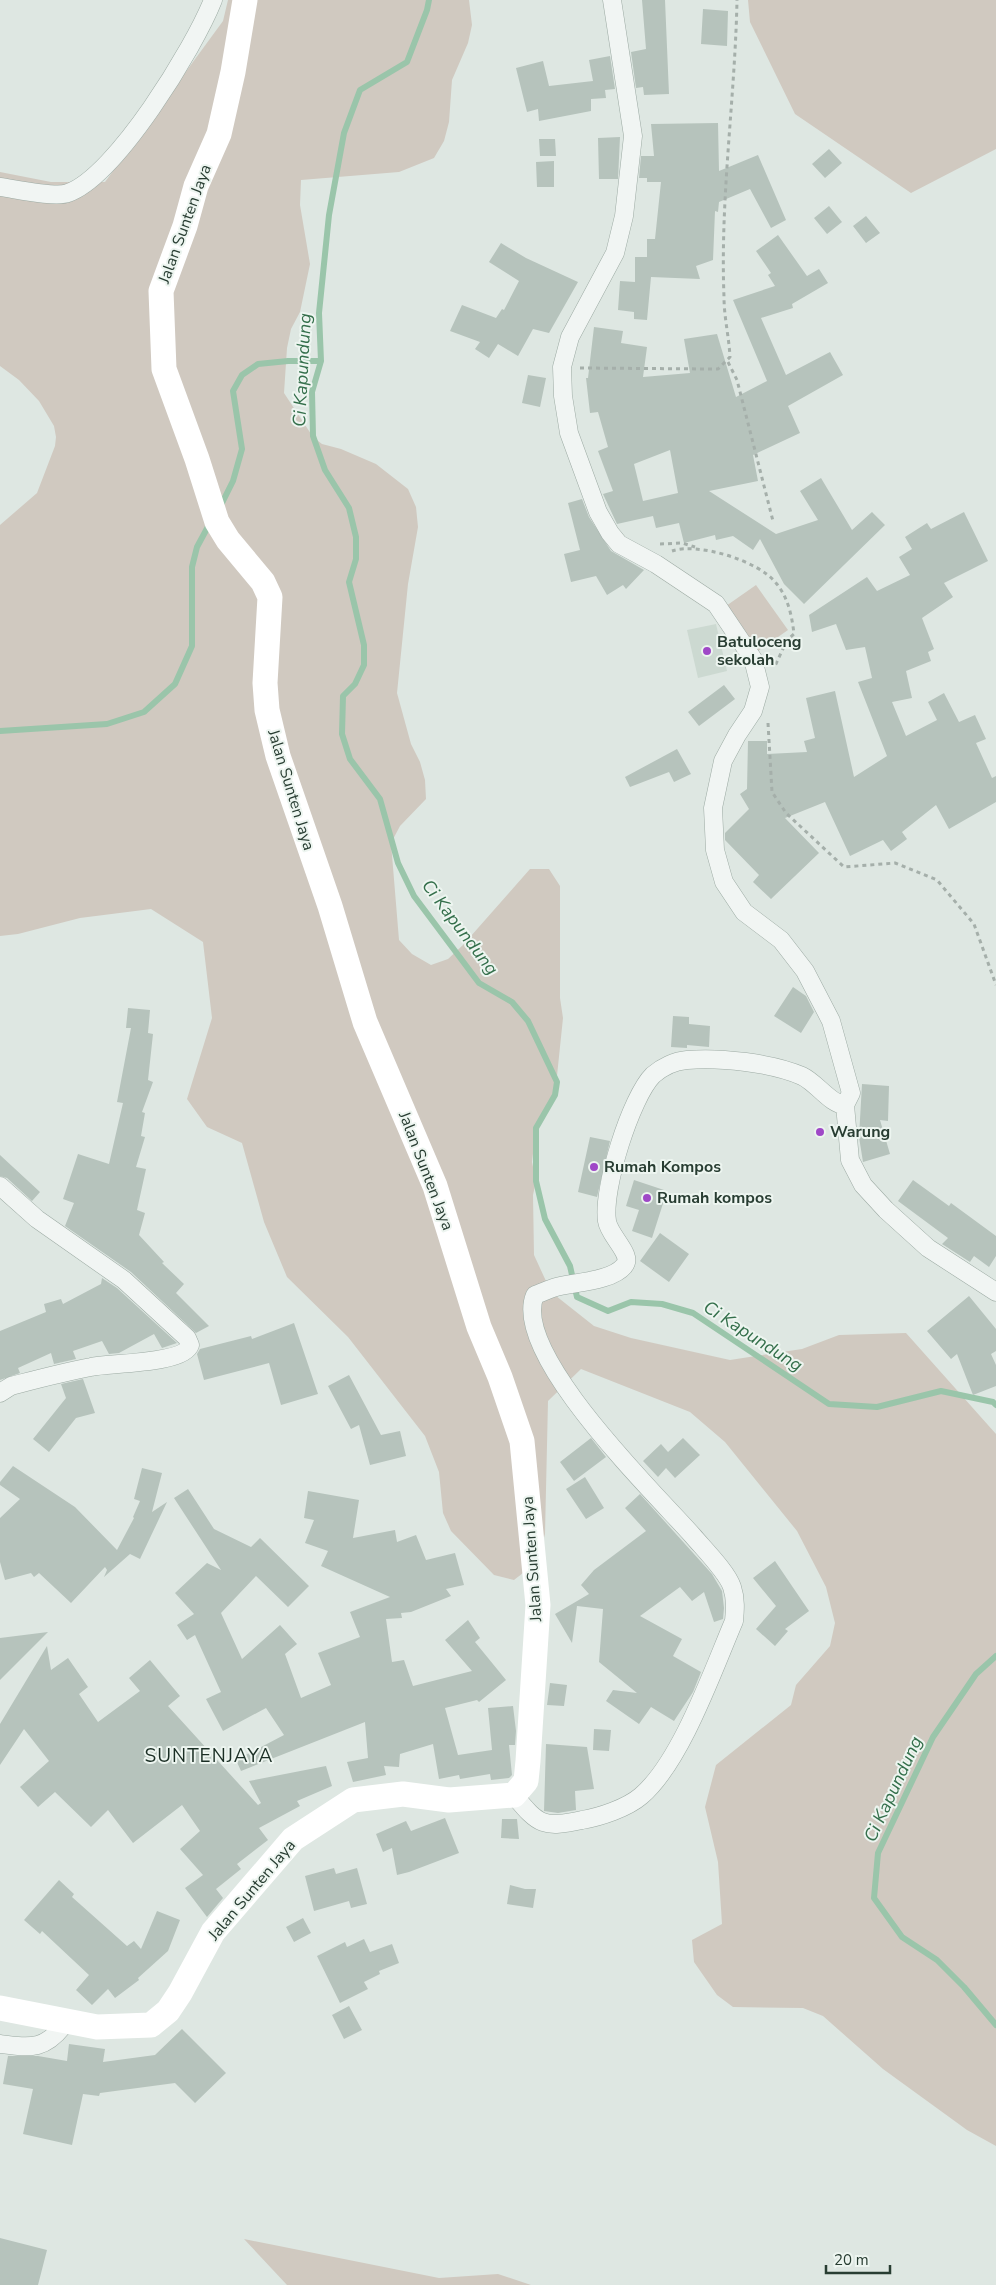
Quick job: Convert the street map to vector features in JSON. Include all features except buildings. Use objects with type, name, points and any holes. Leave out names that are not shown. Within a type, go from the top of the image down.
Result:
[{"type":"main road","name":"Jalan Sunten Jaya","points":[[0,2008],[97,2027],[151,2025],[168,2011],[180,1993],[213,1932],[293,1839],[353,1800],[403,1794],[449,1800],[514,1795],[526,1781],[538,1605],[522,1441],[500,1377],[479,1327],[435,1186],[364,1022],[330,906],[278,756],[266,710],[265,682],[270,597],[263,582],[228,540],[215,515],[164,369],[161,291],[185,226],[196,186],[219,134],[233,72],[245,0]]},
{"type":"street","points":[[0,186],[66,194],[93,177],[116,154],[153,107],[188,52],[213,0]]},
{"type":"street","points":[[612,0],[633,136],[624,216],[615,253],[570,338],[562,367],[563,396],[569,433],[598,512],[619,544],[656,564],[716,604],[753,659],[760,687],[753,711],[736,735],[723,761],[713,808],[715,850],[724,882],[744,912],[781,940],[805,971],[831,1021],[849,1085],[850,1093],[848,1102],[845,1105],[850,1160],[863,1185],[886,1210],[928,1248],[996,1292]]},
{"type":"street","points":[[514,1795],[532,1817],[553,1826],[587,1819],[631,1803],[642,1795],[659,1777],[676,1749],[734,1621],[736,1604],[732,1586],[708,1554],[584,1415],[542,1347],[532,1304],[535,1295],[564,1286],[613,1275],[623,1268],[627,1262],[627,1255],[612,1235],[607,1221],[607,1195],[611,1174],[637,1098],[653,1076],[667,1065],[686,1060],[728,1061],[779,1068],[804,1077],[823,1090],[834,1102],[845,1105]]},
{"type":"street","points":[[0,1186],[37,1219],[124,1280],[188,1338],[190,1345],[186,1351],[152,1361],[92,1366],[11,1386],[0,1392]]},
{"type":"street","points":[[0,2044],[20,2046],[43,2044],[52,2040],[66,2022]]},
{"type":"path","points":[[562,367],[701,370],[718,369],[728,362],[730,357],[724,299],[724,254],[736,63],[737,0]]},
{"type":"path","points":[[728,362],[737,380],[773,521]]},
{"type":"path","points":[[656,564],[673,551],[698,548],[753,566],[776,582],[790,608],[794,634],[787,640],[771,674],[760,687],[768,717],[772,792],[786,813],[844,867],[895,863],[937,880],[974,924],[996,985]]},
{"type":"shaded area","points":[[228,0],[469,0],[472,25],[468,43],[452,80],[449,122],[444,141],[434,158],[399,172],[301,180],[300,205],[310,264],[300,312],[291,329],[287,348],[284,393],[313,437],[322,444],[341,449],[376,464],[408,489],[416,507],[418,527],[408,584],[397,693],[411,744],[420,762],[425,780],[426,799],[400,826],[391,843],[399,940],[412,954],[431,965],[448,959],[463,945],[530,869],[549,869],[560,886],[560,998],[563,1018],[555,1095],[536,1128],[532,1162],[536,1181],[533,1195],[534,1255],[551,1292],[594,1326],[631,1338],[730,1360],[802,1349],[839,1335],[906,1333],[996,1434],[996,2146],[967,2130],[883,2069],[823,2016],[803,2008],[733,2007],[717,1995],[694,1962],[692,1940],[722,1924],[718,1862],[705,1807],[716,1765],[791,1705],[796,1685],[830,1646],[835,1623],[826,1587],[797,1531],[725,1442],[690,1412],[581,1369],[548,1401],[545,1534],[541,1548],[526,1570],[514,1580],[494,1575],[451,1531],[443,1513],[439,1472],[425,1436],[348,1337],[287,1277],[264,1222],[242,1143],[207,1127],[187,1099],[212,1018],[203,942],[151,909],[80,918],[18,934],[0,936],[0,525],[37,493],[55,446],[56,437],[54,426],[39,401],[19,380],[0,366],[0,172],[51,182],[105,182],[223,21]]},
{"type":"shaded area","points":[[748,0],[996,0],[996,149],[911,193],[795,114],[750,22]]},
{"type":"shaded area","points":[[756,585],[788,630],[758,651],[726,606]]},
{"type":"shaded area","name":"Batuloceng sekolah","points":[[716,624],[727,671],[698,678],[687,630]]},
{"type":"shaded area","points":[[244,2239],[439,2278],[498,2274],[531,2285],[287,2285]]},
{"type":"waterway","name":"Ci Kapundung","points":[[429,0],[407,62],[360,90],[344,133],[329,215],[319,313],[321,361],[312,392],[313,436],[325,470],[349,508],[356,537],[356,559],[349,582],[364,645],[364,665],[355,684],[343,696],[342,734],[350,759],[380,799],[398,863],[414,896],[479,983],[512,1002],[528,1021],[557,1082],[555,1095],[536,1128],[536,1181],[545,1219],[570,1266],[577,1297],[608,1311],[631,1302],[662,1304],[693,1313],[829,1404],[877,1407],[941,1391],[993,1402],[996,1405]]},
{"type":"waterway","points":[[219,509],[233,481],[242,449],[233,391],[242,375],[258,364],[288,361],[321,361]]},
{"type":"waterway","points":[[0,731],[107,724],[144,712],[175,684],[192,646],[192,567],[197,547],[211,521]]},
{"type":"waterway","name":"Ci Kapundung","points":[[996,1656],[976,1674],[933,1737],[878,1853],[874,1898],[902,1937],[937,1960],[964,1987],[996,2025]]},
{"type":"place","name":"Batuloceng sekolah","points":[[707,651]]},
{"type":"place","name":"Warung","points":[[820,1132]]},
{"type":"place","name":"Rumah Kompos","points":[[594,1167]]},
{"type":"place","name":"Rumah kompos","points":[[647,1198]]},
{"type":"district","name":"SUNTENJAYA","points":[[209,1756]]}]
